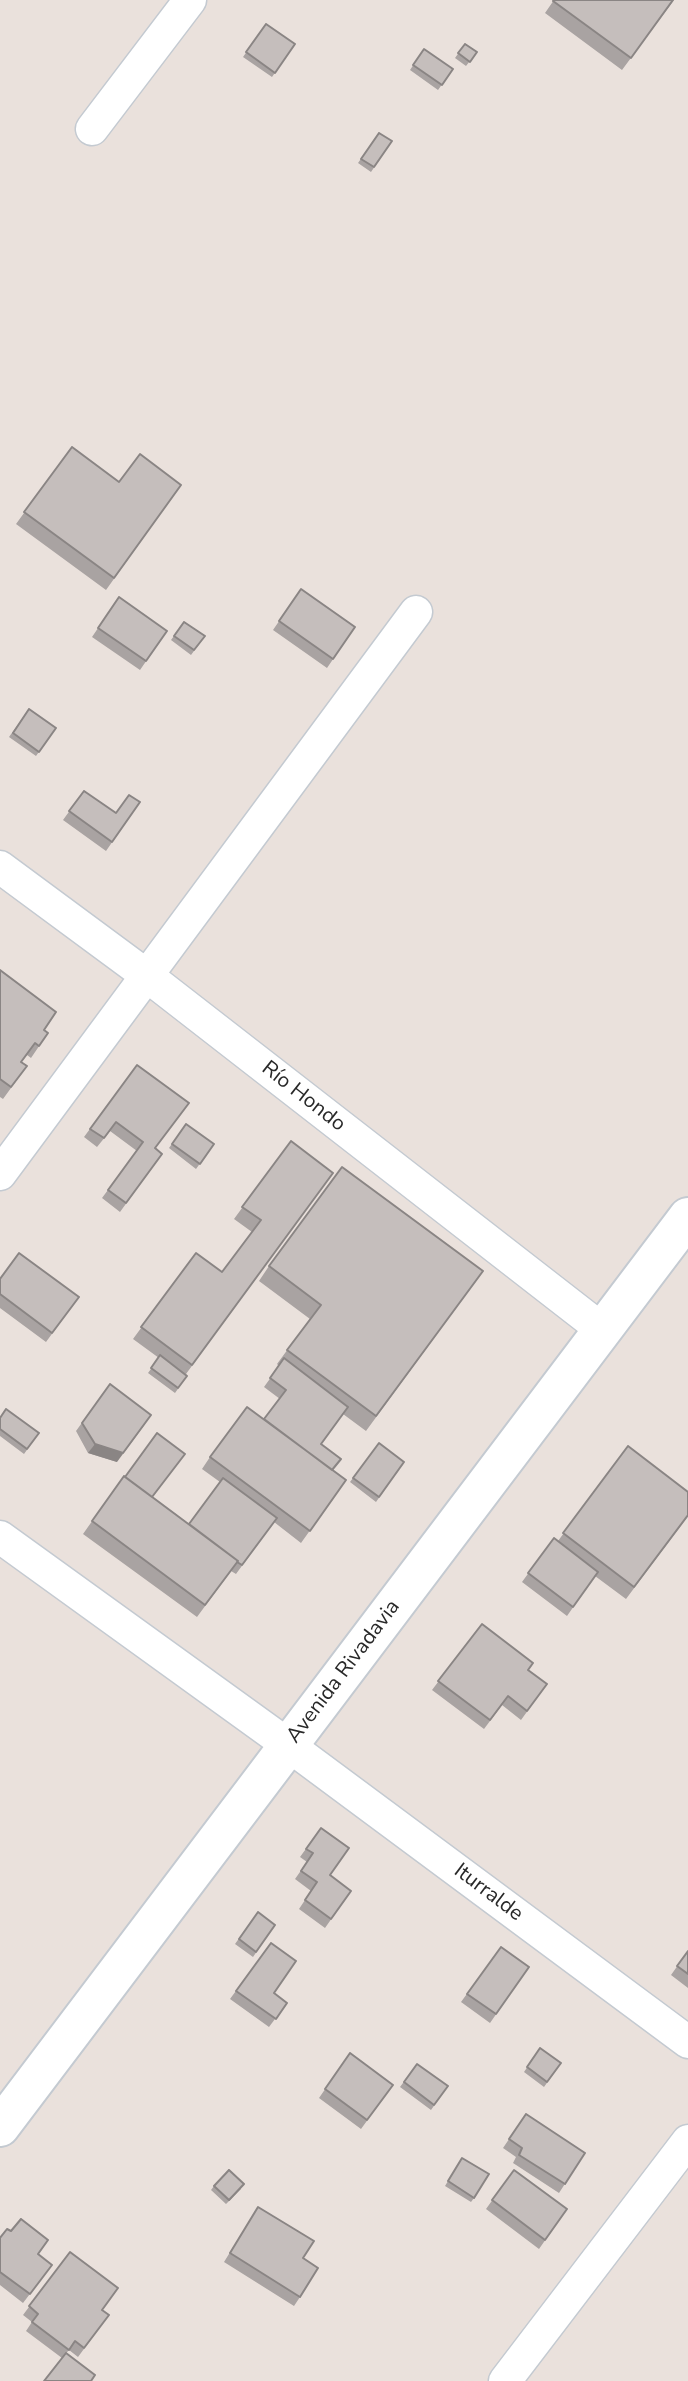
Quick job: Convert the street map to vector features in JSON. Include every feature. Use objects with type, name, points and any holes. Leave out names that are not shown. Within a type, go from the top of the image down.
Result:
[{"type":"main road","name":"Avenida Rivadavia","points":[[0,2127],[688,1217]]},
{"type":"street","points":[[92,128],[190,0]]},
{"type":"street","points":[[0,1174],[416,612]]},
{"type":"street","name":"Río Hondo","points":[[0,867],[146,975],[604,1331]]},
{"type":"street","name":"Iturralde","points":[[0,1537],[288,1745],[688,2042]]},
{"type":"street","points":[[505,2381],[688,2141]]},
{"type":"building","points":[[554,0],[673,0],[631,58]]},
{"type":"building","points":[[266,24],[295,44],[275,73],[246,52]]},
{"type":"building","points":[[465,44],[477,52],[470,62],[458,53]]},
{"type":"building","points":[[424,49],[453,69],[442,85],[413,65]]},
{"type":"building","points":[[379,133],[392,141],[374,167],[361,159]]},
{"type":"building","points":[[72,447],[119,482],[140,454],[181,485],[114,578],[24,512]]},
{"type":"building","points":[[301,589],[355,627],[333,659],[279,621]]},
{"type":"building","points":[[119,597],[167,631],[146,661],[98,628]]},
{"type":"building","points":[[184,622],[205,636],[194,650],[174,636]]},
{"type":"building","points":[[29,709],[56,728],[39,752],[13,733]]},
{"type":"building","points":[[84,791],[116,813],[129,795],[140,802],[112,842],[69,811]]},
{"type":"building","points":[[0,970],[56,1012],[44,1030],[48,1033],[39,1046],[35,1043],[21,1062],[27,1066],[11,1087],[0,1079]]},
{"type":"building","points":[[137,1065],[189,1103],[155,1148],[162,1154],[126,1203],[108,1190],[143,1142],[116,1122],[104,1138],[90,1129]]},
{"type":"building","points":[[186,1124],[214,1144],[200,1164],[172,1144]]},
{"type":"building","points":[[291,1141],[333,1173],[192,1365],[141,1327],[196,1253],[222,1272],[261,1220],[242,1207]]},
{"type":"building","points":[[342,1167],[483,1271],[376,1416],[287,1350],[321,1305],[269,1266]]},
{"type":"building","points":[[19,1253],[79,1297],[52,1333],[0,1294],[0,1279]]},
{"type":"building","points":[[160,1355],[187,1376],[178,1388],[151,1368]]},
{"type":"building","points":[[284,1358],[348,1407],[321,1444],[341,1459],[332,1470],[264,1419],[286,1390],[270,1378]]},
{"type":"building","points":[[110,1384],[151,1415],[123,1453],[95,1444],[82,1423]]},
{"type":"building","points":[[247,1407],[346,1480],[310,1531],[210,1457]]},
{"type":"building","points":[[6,1409],[39,1433],[27,1449],[0,1429],[0,1418]]},
{"type":"building","points":[[157,1433],[185,1454],[152,1497],[125,1477]]},
{"type":"building","points":[[379,1443],[404,1462],[379,1497],[353,1478]]},
{"type":"building","points":[[628,1446],[688,1492],[688,1515],[634,1587],[563,1533]]},
{"type":"building","points":[[124,1476],[238,1561],[205,1605],[92,1521]]},
{"type":"building","points":[[223,1478],[277,1518],[242,1565],[189,1524]]},
{"type":"building","points":[[554,1538],[598,1572],[573,1607],[528,1573]]},
{"type":"building","points":[[482,1624],[533,1663],[528,1670],[547,1684],[527,1711],[508,1696],[490,1720],[438,1681]]},
{"type":"building","points":[[321,1828],[349,1848],[330,1875],[351,1891],[331,1919],[305,1900],[317,1882],[301,1871],[313,1853],[306,1849]]},
{"type":"building","points":[[258,1912],[275,1925],[256,1952],[239,1939]]},
{"type":"building","points":[[271,1943],[296,1961],[274,1993],[287,2003],[276,2019],[236,1991]]},
{"type":"building","points":[[501,1947],[529,1967],[496,2014],[467,1994]]},
{"type":"building","points":[[688,1951],[688,1974],[677,1966]]},
{"type":"building","points":[[540,2048],[561,2063],[547,2082],[527,2067]]},
{"type":"building","points":[[350,2053],[393,2085],[367,2120],[325,2089]]},
{"type":"building","points":[[417,2064],[448,2086],[434,2105],[404,2082]]},
{"type":"building","points":[[526,2114],[585,2153],[565,2184],[519,2155],[522,2148],[509,2139]]},
{"type":"building","points":[[462,2158],[489,2174],[474,2198],[448,2181]]},
{"type":"building","points":[[229,2170],[244,2184],[229,2200],[214,2186]]},
{"type":"building","points":[[514,2170],[567,2209],[545,2240],[492,2200]]},
{"type":"building","points":[[258,2207],[314,2241],[303,2258],[318,2268],[300,2297],[230,2253]]},
{"type":"building","points":[[21,2219],[48,2240],[38,2254],[52,2265],[30,2294],[0,2272],[0,2238],[7,2229],[11,2231]]},
{"type":"building","points":[[70,2252],[118,2288],[102,2310],[109,2315],[84,2348],[75,2341],[69,2350],[32,2322],[38,2314],[29,2306]]},
{"type":"building","points":[[66,2353],[95,2375],[91,2381],[44,2381]]}]
